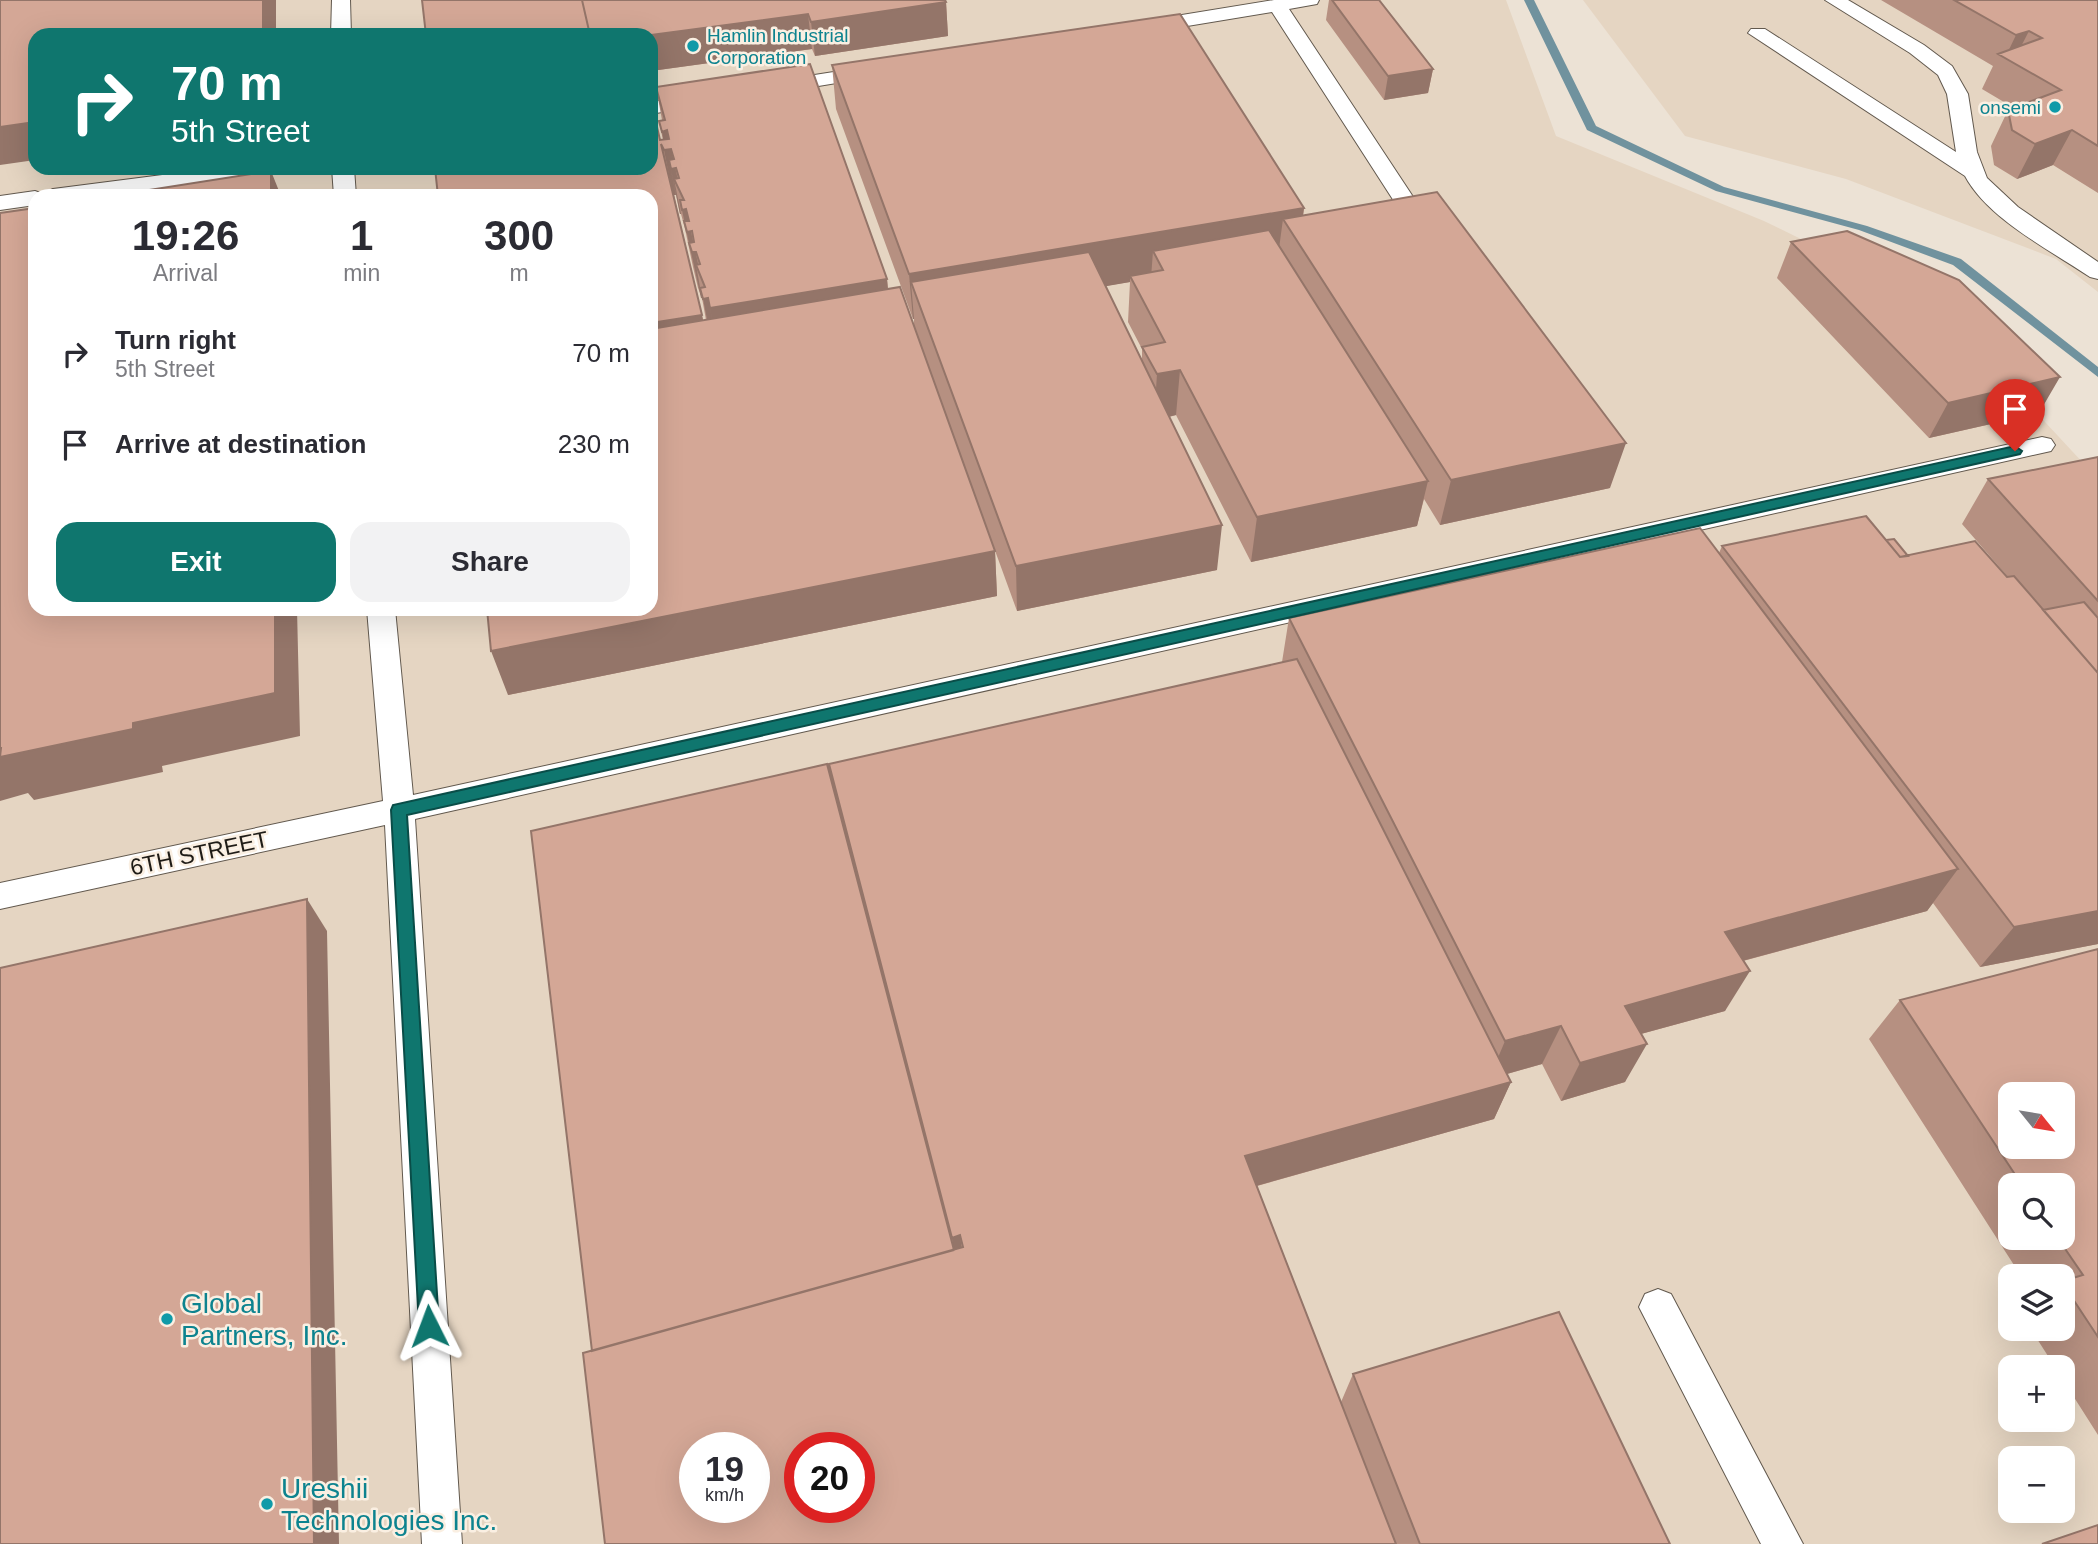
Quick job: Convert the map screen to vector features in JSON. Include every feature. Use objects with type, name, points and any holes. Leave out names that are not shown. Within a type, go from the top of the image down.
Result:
[{"type":"lane","points":[[341,0],[341,28]]},
{"type":"lane","points":[[1128,30],[1310,0]]},
{"type":"lane","points":[[1834,0],[1934,61],[1951,77],[1958,95],[1971,171]]},
{"type":"lane","points":[[1277,5],[1418,221]]},
{"type":"lane","points":[[1758,33],[1971,171],[1986,191],[2098,272]]},
{"type":"lane","points":[[760,90],[896,68]]},
{"type":"lane","points":[[658,107],[719,96]]},
{"type":"lane","points":[[106,189],[213,175]]},
{"type":"lane","points":[[0,203],[28,199]]},
{"type":"lane","name":"6TH STREET","points":[[0,895],[399,810],[2042,445]]},
{"type":"lane","points":[[382,616],[399,810],[442,1544]]},
{"type":"lane","points":[[1658,1307],[1783,1544]]},
{"type":"shaded area","points":[[0,0],[1506,0],[1556,136],[1764,221],[1936,305],[2098,479],[2098,1544],[0,1544]]},
{"type":"shaded area","points":[[1583,0],[2098,0],[2098,292],[2056,259],[1846,179],[1685,136]]},
{"type":"building","points":[[0,0],[263,0],[263,28],[28,28],[28,123],[0,127]]},
{"type":"building","points":[[422,0],[582,0],[588,28],[425,28]]},
{"type":"building","points":[[582,0],[946,2],[811,22],[808,14],[658,34],[658,28],[588,28]]},
{"type":"building","points":[[1332,0],[1379,0],[1433,69],[1388,76]]},
{"type":"building","points":[[1954,0],[2098,0],[2098,146],[2072,130],[2035,144],[2012,130],[2008,110],[2061,90],[1998,54],[2042,38],[2029,31],[2016,35]]},
{"type":"building","points":[[1180,14],[1304,208],[909,274],[832,65]]},
{"type":"building","points":[[810,64],[887,279],[710,308],[708,298],[703,299],[700,288],[705,287],[696,265],[700,264],[689,243],[694,242],[692,231],[687,232],[684,221],[689,221],[686,209],[682,210],[680,200],[684,200],[674,179],[679,178],[676,168],[671,169],[669,160],[674,159],[671,149],[664,150],[661,144],[702,315],[658,322],[658,189],[437,189],[436,175],[658,175],[658,131],[660,140],[669,139],[667,130],[662,132],[659,121],[665,120],[658,87]]},
{"type":"building","points":[[245,175],[271,175],[271,189],[156,189]]},
{"type":"building","points":[[1437,192],[1626,443],[1451,480],[1283,219]]},
{"type":"building","points":[[28,209],[28,616],[275,616],[275,693],[133,723],[133,729],[0,757],[0,213]]},
{"type":"building","points":[[1269,230],[1428,481],[1257,517],[1180,370],[1157,374],[1142,347],[1165,342],[1130,276],[1163,270],[1153,251]]},
{"type":"building","points":[[1847,231],[1959,280],[2060,377],[1948,403],[1791,242]]},
{"type":"building","points":[[1089,252],[1222,525],[1016,566],[911,282]]},
{"type":"building","points":[[900,287],[995,551],[491,651],[488,616],[658,616],[658,328]]},
{"type":"building","points":[[2098,457],[2098,601],[1988,479]]},
{"type":"building","points":[[1866,516],[1900,557],[1975,541],[2007,577],[2014,576],[2098,673],[2098,911],[2014,927],[1722,546]]},
{"type":"building","points":[[1700,528],[1958,869],[1725,932],[1750,971],[1625,1006],[1647,1044],[1580,1063],[1561,1026],[1505,1041],[1289,618]]},
{"type":"building","points":[[1894,539],[1908,556],[1900,557],[1886,540]]},
{"type":"building","points":[[2084,602],[2098,618],[2098,673],[2043,610]]},
{"type":"building","points":[[1297,659],[1511,1082],[1245,1156],[1396,1544],[605,1544],[583,1353],[963,1247],[960,1235],[952,1238],[829,764]]},
{"type":"building","points":[[827,764],[954,1250],[592,1351],[531,831]]},
{"type":"building","name":"Global Partners, Inc.","points":[[307,899],[314,1544],[0,1544],[0,968]]},
{"type":"building","points":[[2098,949],[2098,1337],[2075,1302],[2075,1277],[2083,1275],[2066,1250],[2075,1250],[2075,1173],[2014,1173],[2005,1159],[2076,1158],[2076,1082],[1998,1082],[1998,1149],[1900,1000]]},
{"type":"building","points":[[1559,1312],[1670,1544],[1420,1544],[1353,1374]]},
{"type":"building","points":[[2098,1525],[2098,1544],[2042,1544]]},
{"type":"waterway","points":[[1529,0],[1591,128],[1720,189],[1863,228],[1957,262],[2098,373]]},
{"type":"place","name":"Hamlin Industrial Corporation","points":[[693,46]]},
{"type":"place","name":"onsemi","points":[[2055,107]]},
{"type":"place","name":"Global Partners, Inc.","points":[[167,1319]]},
{"type":"place","name":"Ureshii Technologies Inc.","points":[[267,1504]]},
{"type":"route","points":[[429,1326],[399,810],[2015,451]]}]
